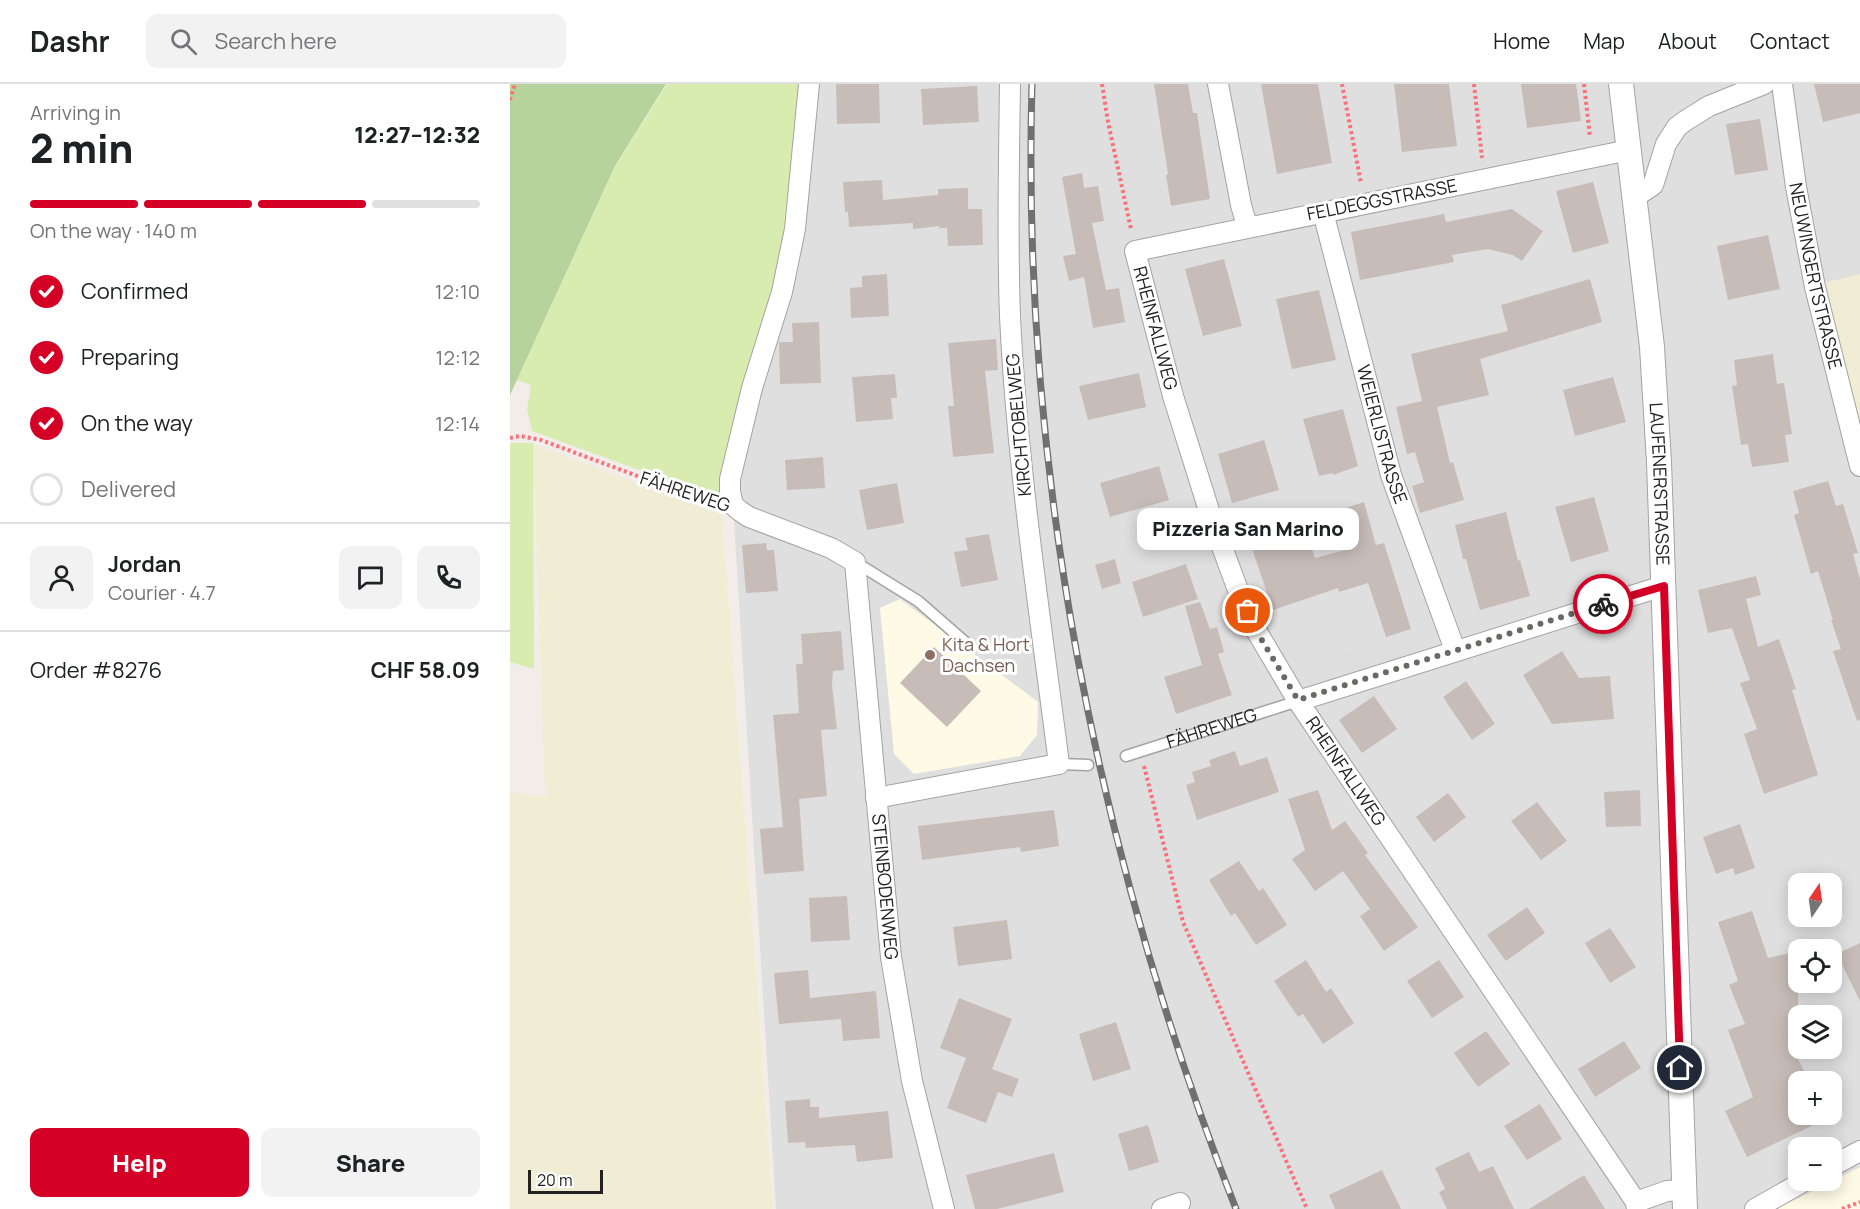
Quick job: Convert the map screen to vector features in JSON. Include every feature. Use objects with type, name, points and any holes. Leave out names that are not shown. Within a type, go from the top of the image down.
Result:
[{"type":"street","points":[[734,505],[730,491],[730,479],[752,388],[782,292],[795,229],[808,84]]},
{"type":"street","name":"KIRCHTOBELWEG","points":[[1010,84],[1008,191],[1010,316],[1024,497],[1059,764]]},
{"type":"street","points":[[1218,84],[1247,226]]},
{"type":"street","name":"LAUFENERSTRASSE","points":[[1621,84],[1652,347],[1659,462],[1685,1200]]},
{"type":"street","points":[[1635,197],[1653,185],[1666,144],[1677,127],[1708,106],[1764,84]]},
{"type":"street","name":"NEUWINGERTSTRASSE","points":[[1782,84],[1796,187],[1815,287],[1860,466]]},
{"type":"street","name":"FELDEGGSTRASSE","points":[[1135,251],[1247,226],[1629,150]]},
{"type":"street","name":"WEIERLISTRASSE","points":[[1323,212],[1391,475],[1455,650]]},
{"type":"street","name":"RHEINFALLWEG","points":[[1135,251],[1173,396],[1212,520],[1238,590],[1257,632],[1298,700],[1637,1205],[1667,1191],[1685,1200]]},
{"type":"street","name":"FÄHREWEG","points":[[734,505],[749,517],[831,548],[855,562]]},
{"type":"street","name":"STEINBODENWEG","points":[[855,562],[891,957],[912,1081],[944,1209]]},
{"type":"street","points":[[1298,700],[1664,586]]},
{"type":"street","points":[[876,798],[1059,764]]},
{"type":"street","points":[[1842,1160],[1860,1150]]},
{"type":"street","points":[[1755,1209],[1788,1190]]},
{"type":"lane","points":[[855,562],[918,601],[965,642]]},
{"type":"lane","name":"FÄHREWEG","points":[[1126,756],[1298,700]]},
{"type":"lane","points":[[1059,764],[1088,765]]},
{"type":"path","points":[[510,100],[515,84]]},
{"type":"path","name":"RHEINFALLWEG","points":[[1102,84],[1135,251]]},
{"type":"path","points":[[1342,84],[1365,204]]},
{"type":"path","points":[[1474,84],[1484,180]]},
{"type":"path","points":[[1584,84],[1592,159]]},
{"type":"path","name":"FÄHREWEG","points":[[510,438],[520,436],[541,440],[715,505],[734,505]]},
{"type":"path","points":[[1140,752],[1183,922],[1307,1209]]},
{"type":"path","points":[[1842,1209],[1860,1202]]},
{"type":"shaded area","points":[[809,84],[1860,84],[1860,1209],[776,1209],[733,505]]},
{"type":"shaded area","points":[[1860,274],[1860,441],[1823,283]]},
{"type":"shaded area","points":[[533,444],[722,515],[773,1209],[510,1209],[510,792],[545,797]]},
{"type":"shaded area","name":"Kita & Hort Dachsen","points":[[900,599],[1038,702],[1037,735],[1020,756],[914,774],[894,754],[880,608]]},
{"type":"shaded area","points":[[1419,633],[1425,651],[1351,674],[1345,655]]},
{"type":"shaded area","points":[[1860,1167],[1860,1209],[1777,1209],[1813,1191],[1842,1191],[1842,1176]]},
{"type":"green space","points":[[510,84],[666,84],[615,166],[510,395]]},
{"type":"green space","points":[[667,84],[803,84],[790,227],[719,499],[532,431],[527,409],[531,385],[517,380],[615,167]]},
{"type":"green space","points":[[510,443],[533,443],[534,669],[510,662]]},
{"type":"building","points":[[836,84],[879,84],[880,123],[837,124]]},
{"type":"building","points":[[1154,84],[1188,84],[1193,113],[1197,113],[1210,199],[1171,206]]},
{"type":"building","points":[[1261,84],[1318,84],[1332,163],[1277,174]]},
{"type":"building","points":[[1394,84],[1449,84],[1457,146],[1402,152]]},
{"type":"building","points":[[1521,84],[1576,84],[1581,121],[1527,128]]},
{"type":"building","points":[[1814,84],[1860,84],[1860,113],[1823,122]]},
{"type":"building","points":[[977,86],[979,122],[923,125],[921,89]]},
{"type":"building","points":[[1760,119],[1768,170],[1735,175],[1726,124]]},
{"type":"building","points":[[1082,173],[1084,188],[1098,186],[1104,221],[1092,223],[1106,290],[1119,288],[1125,322],[1093,328],[1084,277],[1069,281],[1063,256],[1076,254],[1062,177]]},
{"type":"building","points":[[882,180],[883,200],[938,195],[938,189],[968,188],[968,209],[982,209],[983,245],[948,246],[947,228],[939,228],[939,226],[913,229],[913,223],[849,227],[848,212],[845,212],[843,182]]},
{"type":"building","points":[[1593,182],[1609,243],[1573,253],[1556,191]]},
{"type":"building","points":[[1512,209],[1543,231],[1522,261],[1513,255],[1488,249],[1452,255],[1454,262],[1360,280],[1351,232],[1444,214],[1446,222]]},
{"type":"building","points":[[1768,235],[1780,289],[1728,300],[1717,246]]},
{"type":"building","points":[[1224,259],[1242,326],[1203,336],[1185,269]]},
{"type":"building","points":[[887,274],[889,316],[851,318],[850,288],[862,287],[862,276]]},
{"type":"building","points":[[1590,279],[1602,322],[1480,359],[1489,395],[1437,407],[1450,463],[1453,462],[1464,500],[1420,513],[1412,486],[1424,482],[1415,452],[1407,454],[1396,407],[1422,401],[1411,354],[1508,331],[1501,305]]},
{"type":"building","points":[[1319,290],[1336,360],[1292,369],[1276,299]]},
{"type":"building","points":[[819,322],[821,383],[780,384],[779,342],[793,342],[792,323]]},
{"type":"building","points":[[996,339],[998,370],[985,371],[994,453],[953,457],[948,406],[954,406],[948,343]]},
{"type":"building","points":[[1773,354],[1777,384],[1784,383],[1792,434],[1785,435],[1789,462],[1752,467],[1748,444],[1741,445],[1732,386],[1737,385],[1734,360]]},
{"type":"building","points":[[1139,373],[1146,407],[1088,420],[1079,386]]},
{"type":"building","points":[[895,374],[897,398],[891,398],[893,419],[856,422],[852,377]]},
{"type":"building","points":[[1613,377],[1626,422],[1575,436],[1563,390]]},
{"type":"building","points":[[1343,409],[1358,466],[1333,475],[1333,473],[1319,476],[1303,419]]},
{"type":"building","points":[[1264,440],[1279,490],[1232,503],[1218,454]]},
{"type":"building","points":[[823,457],[825,488],[787,490],[785,460]]},
{"type":"building","points":[[1159,466],[1169,500],[1110,517],[1100,483]]},
{"type":"building","points":[[1828,481],[1836,506],[1843,504],[1858,553],[1853,554],[1860,579],[1860,720],[1857,721],[1833,651],[1841,649],[1831,620],[1833,620],[1818,571],[1811,574],[1794,515],[1799,513],[1793,491]]},
{"type":"building","points":[[897,483],[904,523],[867,530],[859,490]]},
{"type":"building","points":[[1594,497],[1609,551],[1571,562],[1555,507]]},
{"type":"building","points":[[1364,502],[1376,545],[1384,543],[1411,629],[1386,637],[1368,583],[1339,592],[1338,588],[1273,610],[1249,540],[1303,522],[1315,558],[1353,548],[1342,509]]},
{"type":"building","points":[[1506,512],[1518,561],[1520,560],[1530,596],[1480,610],[1466,559],[1463,559],[1455,525]]},
{"type":"building","points":[[989,534],[998,580],[961,587],[954,552],[968,550],[965,538]]},
{"type":"building","points":[[766,543],[767,550],[774,550],[778,591],[746,593],[742,545]]},
{"type":"building","points":[[1115,559],[1121,583],[1102,589],[1095,565]]},
{"type":"building","points":[[1186,564],[1198,599],[1143,617],[1132,582]]},
{"type":"building","points":[[1756,576],[1761,595],[1746,599],[1758,647],[1779,639],[1796,689],[1792,690],[1818,775],[1764,794],[1744,734],[1757,729],[1740,683],[1750,680],[1732,628],[1708,633],[1698,590]]},
{"type":"building","points":[[1200,602],[1210,629],[1217,627],[1224,652],[1218,654],[1232,695],[1176,714],[1164,677],[1202,665],[1185,606]]},
{"type":"building","points":[[841,631],[844,670],[833,671],[832,686],[837,729],[821,730],[827,796],[799,799],[804,871],[764,874],[760,829],[783,827],[773,715],[799,713],[796,664],[803,664],[801,634]]},
{"type":"building","points":[[934,647],[981,691],[947,727],[900,683]]},
{"type":"building","points":[[1562,651],[1579,678],[1610,676],[1614,719],[1552,724],[1523,675]]},
{"type":"building","points":[[1466,681],[1495,724],[1472,740],[1443,697]]},
{"type":"building","points":[[1374,696],[1397,729],[1362,753],[1339,720]]},
{"type":"building","points":[[1235,751],[1240,766],[1267,757],[1279,792],[1197,820],[1186,785],[1195,782],[1192,772],[1211,766],[1209,760]]},
{"type":"building","points":[[1318,790],[1332,830],[1345,821],[1368,853],[1365,855],[1418,927],[1384,951],[1360,916],[1370,909],[1343,871],[1315,891],[1292,859],[1305,850],[1288,799]]},
{"type":"building","points":[[1640,790],[1641,826],[1606,827],[1604,792]]},
{"type":"building","points":[[1448,793],[1466,817],[1434,842],[1416,817]]},
{"type":"building","points":[[1537,802],[1567,841],[1541,860],[1511,821]]},
{"type":"building","points":[[1054,810],[1059,846],[1021,852],[1020,847],[922,860],[918,826]]},
{"type":"building","points":[[1740,824],[1755,868],[1735,875],[1733,868],[1716,874],[1703,837]]},
{"type":"building","points":[[1239,861],[1259,891],[1263,888],[1287,925],[1256,945],[1235,913],[1231,916],[1209,880]]},
{"type":"building","points":[[847,896],[850,940],[811,942],[809,898]]},
{"type":"building","points":[[1527,907],[1545,933],[1506,961],[1487,935]]},
{"type":"building","points":[[1752,911],[1768,958],[1788,953],[1788,993],[1798,993],[1798,1005],[1788,1005],[1788,1059],[1798,1059],[1804,1071],[1788,1071],[1788,1125],[1813,1125],[1747,1157],[1725,1111],[1753,1097],[1728,1030],[1745,1024],[1729,985],[1738,981],[1718,922]]},
{"type":"building","points":[[1007,920],[1012,959],[958,966],[953,927]]},
{"type":"building","points":[[1610,928],[1636,967],[1610,983],[1585,943]]},
{"type":"building","points":[[1860,943],[1860,1001],[1842,964],[1842,952]]},
{"type":"building","points":[[1306,960],[1326,992],[1331,988],[1354,1023],[1323,1044],[1303,1014],[1298,1017],[1274,981]]},
{"type":"building","points":[[1439,960],[1464,997],[1432,1018],[1407,981]]},
{"type":"building","points":[[808,970],[810,998],[876,991],[880,1038],[843,1041],[841,1019],[779,1024],[774,973]]},
{"type":"building","points":[[959,998],[1012,1019],[992,1069],[1019,1079],[1012,1097],[998,1092],[986,1123],[947,1108],[966,1058],[940,1048]]},
{"type":"building","points":[[1116,1022],[1131,1069],[1093,1081],[1079,1034]]},
{"type":"building","points":[[1486,1031],[1510,1064],[1478,1087],[1454,1053]]},
{"type":"building","points":[[1624,1041],[1641,1068],[1595,1097],[1578,1069]]},
{"type":"building","points":[[810,1099],[810,1107],[819,1107],[819,1118],[888,1111],[893,1158],[857,1162],[855,1145],[806,1148],[805,1142],[788,1143],[785,1101]]},
{"type":"building","points":[[1540,1104],[1562,1139],[1527,1160],[1504,1126]]},
{"type":"building","points":[[1148,1125],[1159,1162],[1129,1171],[1118,1134]]},
{"type":"building","points":[[1469,1152],[1479,1172],[1493,1166],[1514,1209],[1447,1209],[1439,1192],[1445,1189],[1435,1168]]},
{"type":"building","points":[[1054,1153],[1064,1192],[997,1209],[975,1209],[966,1175]]},
{"type":"building","points":[[1382,1170],[1401,1209],[1335,1209],[1329,1195]]},
{"type":"building","points":[[1584,1175],[1605,1209],[1529,1209]]},
{"type":"railway","points":[[1032,84],[1032,228],[1040,371],[1055,514],[1077,657],[1107,798],[1144,937],[1187,1074],[1236,1209]]},
{"type":"way so far","points":[[1248,611],[1257,632],[1298,700],[1603,604]]},
{"type":"place","name":"Pizzeria San Marino","points":[[1248,611]]},
{"type":"place","name":"Kita & Hort Dachsen","points":[[930,655]]},
{"type":"route","points":[[1603,604],[1664,586],[1680,1068]]}]
